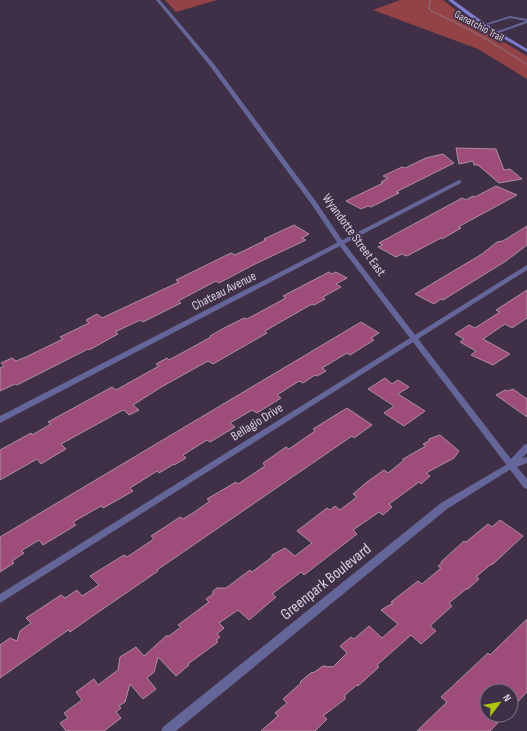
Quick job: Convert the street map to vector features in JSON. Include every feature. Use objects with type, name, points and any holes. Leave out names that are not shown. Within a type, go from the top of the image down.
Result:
[{"type":"main road","points":[[450,0],[496,33],[527,51]]},
{"type":"street","name":"Wyandotte Street East","points":[[158,0],[212,65],[315,204],[341,244],[415,338],[527,486]]},
{"type":"street","name":"Chateau Avenue","points":[[0,420],[459,182]]},
{"type":"street","name":"Bellagio Drive","points":[[0,599],[527,267]]},
{"type":"street","name":"Greenpark Boulevard","points":[[511,465],[527,447]]},
{"type":"street","name":"Greenpark Boulevard","points":[[167,731],[444,506],[511,465],[527,460]]},
{"type":"lane","points":[[484,25],[510,17],[527,21]]},
{"type":"lane","points":[[496,33],[527,21]]},
{"type":"path","name":"Ganatchio Trail","points":[[430,0],[429,8],[431,11],[460,24],[493,42],[527,64]]},
{"type":"shaded area","points":[[165,0],[217,0],[176,12]]},
{"type":"shaded area","points":[[400,0],[443,0],[471,22],[527,56],[527,79],[478,49],[373,10]]},
{"type":"building","points":[[456,148],[496,149],[504,170],[510,169],[522,179],[499,183],[478,165],[474,165],[473,161],[459,164]]},
{"type":"building","points":[[443,154],[454,163],[396,192],[399,193],[371,207],[368,206],[361,209],[346,201],[383,183],[381,182],[388,178],[383,176],[426,158]]},
{"type":"building","points":[[496,186],[517,195],[458,227],[461,228],[442,239],[441,238],[407,256],[402,254],[396,257],[378,247],[383,245],[379,243],[462,198],[466,200],[473,196],[475,197]]},
{"type":"building","points":[[294,225],[309,234],[302,238],[306,240],[219,283],[216,281],[178,301],[181,303],[143,322],[140,320],[115,332],[118,334],[89,350],[88,349],[17,385],[15,384],[0,391],[0,368],[4,366],[1,363],[12,358],[16,361],[26,357],[63,339],[60,337],[89,323],[86,320],[97,314],[102,318],[179,282],[176,280],[231,253],[235,255]]},
{"type":"building","points":[[527,226],[527,245],[506,261],[443,300],[441,299],[434,304],[415,294],[482,254],[497,242],[503,241]]},
{"type":"building","points":[[329,272],[332,274],[336,272],[347,278],[336,284],[341,287],[323,297],[325,299],[314,305],[312,304],[277,324],[265,331],[267,333],[213,364],[208,361],[163,386],[133,405],[139,410],[129,415],[124,410],[121,411],[61,444],[66,449],[41,464],[37,459],[0,480],[0,450],[31,433],[32,435],[51,424],[48,422],[112,387],[116,390],[159,366],[156,364],[167,358],[169,360],[244,318],[247,319],[286,298],[283,296]]},
{"type":"building","points":[[527,290],[527,318],[512,328],[505,324],[483,339],[510,354],[493,365],[471,355],[476,351],[460,342],[464,339],[455,334],[469,325],[475,328],[500,312],[496,310]]},
{"type":"building","points":[[361,322],[379,333],[371,338],[374,340],[350,355],[347,353],[322,368],[326,371],[317,376],[315,375],[303,383],[299,381],[277,395],[281,398],[257,413],[252,410],[230,423],[235,427],[210,442],[207,440],[183,455],[186,458],[159,473],[157,471],[130,488],[133,491],[103,508],[101,506],[73,522],[76,525],[43,545],[39,540],[21,551],[24,553],[12,561],[14,563],[0,572],[0,537]]},
{"type":"building","points":[[385,378],[392,384],[398,380],[409,387],[398,394],[425,411],[404,426],[384,413],[394,406],[368,389]]},
{"type":"building","points":[[513,389],[527,399],[527,417],[496,395],[505,390],[508,391]]},
{"type":"building","points":[[347,408],[372,425],[354,438],[352,436],[157,570],[158,571],[70,632],[68,630],[0,678],[0,645],[10,638],[17,641],[20,631],[31,623],[26,618],[61,595],[65,598],[77,590],[82,596],[99,585],[90,576],[124,555],[127,557],[154,539],[151,536],[180,517],[183,519],[193,513],[210,501],[207,499],[236,482],[238,484],[265,466],[263,463],[286,447],[289,449],[315,431],[313,429]]},
{"type":"building","points":[[440,435],[459,451],[454,458],[426,473],[430,476],[421,484],[419,482],[389,504],[392,507],[383,515],[379,512],[353,530],[357,534],[304,575],[301,572],[272,594],[276,597],[249,620],[238,610],[219,623],[224,628],[217,634],[220,637],[216,640],[218,642],[188,664],[189,665],[176,676],[158,657],[154,672],[147,678],[156,689],[143,699],[130,684],[125,702],[119,706],[121,708],[116,712],[121,718],[104,731],[66,731],[60,723],[68,718],[64,713],[82,700],[76,692],[94,679],[98,685],[118,670],[120,657],[136,647],[144,656],[166,636],[169,636],[181,627],[178,625],[209,602],[206,599],[213,594],[213,591],[217,588],[226,588],[250,570],[252,572],[272,557],[272,555],[285,548],[295,556],[312,543],[297,531],[327,508],[330,510],[335,506],[340,510],[357,497],[353,494],[367,482],[384,470],[388,473],[403,461],[403,459],[426,446],[423,444],[429,441],[429,439]]},
{"type":"building","points":[[500,520],[523,536],[493,564],[476,577],[479,579],[468,589],[449,603],[452,606],[430,626],[436,631],[421,644],[411,635],[377,665],[379,667],[358,686],[357,685],[345,695],[345,699],[323,716],[327,719],[315,731],[261,731],[278,716],[275,713],[287,703],[283,699],[301,683],[300,682],[312,672],[313,673],[323,666],[333,667],[347,653],[340,646],[351,637],[354,639],[369,626],[382,638],[398,624],[381,610],[393,603],[391,602],[418,581],[422,584],[441,568],[438,566],[442,563],[441,562],[464,541],[466,542],[488,524],[492,527]]},
{"type":"building","points":[[527,619],[527,692],[519,700],[519,683],[479,683],[479,723],[498,723],[490,731],[417,731],[447,702],[441,697],[488,653],[490,655]]}]
